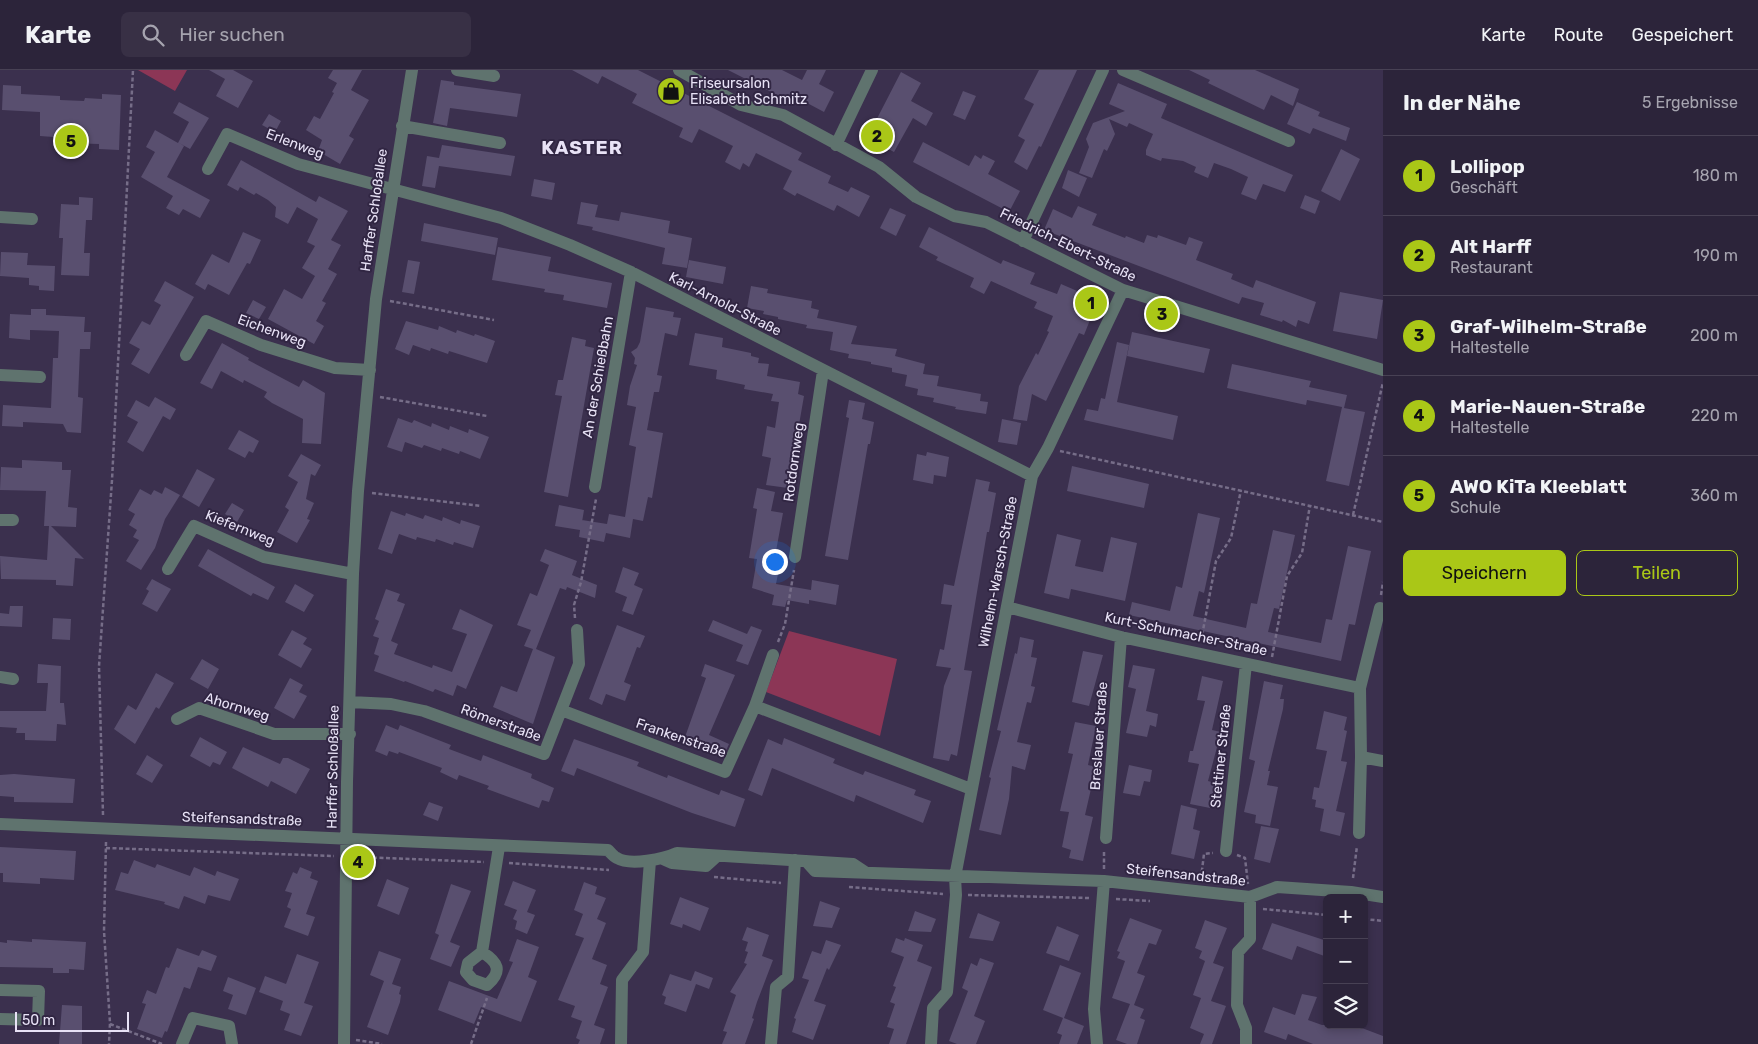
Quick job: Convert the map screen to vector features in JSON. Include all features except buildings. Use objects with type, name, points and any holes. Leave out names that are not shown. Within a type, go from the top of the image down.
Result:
[{"type":"street","name":"Harffer Schloßallee","points":[[344,1042],[353,574],[358,491],[376,299],[412,70]]},
{"type":"street","points":[[457,70],[494,76]]},
{"type":"street","name":"Friedrich-Ebert-Straße","points":[[679,70],[741,105],[783,115],[879,167],[916,197],[954,216],[986,222],[1122,290],[1383,370]]},
{"type":"street","points":[[836,145],[872,70]]},
{"type":"street","points":[[1023,241],[1103,70]]},
{"type":"street","points":[[1123,70],[1290,141]]},
{"type":"street","points":[[402,126],[500,143]]},
{"type":"street","name":"Erlenweg","points":[[208,169],[227,134],[298,164],[392,190]]},
{"type":"street","name":"Karl-Arnold-Straße","points":[[392,190],[501,218],[570,244],[631,272],[1032,476]]},
{"type":"street","points":[[0,217],[32,218]]},
{"type":"street","name":"An der Schießbahn","points":[[595,487],[631,272]]},
{"type":"street","name":"Wilhelm-Warsch-Straße","points":[[956,877],[971,789],[1032,476],[1048,448],[1122,290]]},
{"type":"street","name":"Eichenweg","points":[[186,355],[206,320],[260,345],[326,365],[370,370]]},
{"type":"street","name":"Rotdornweg","points":[[795,557],[823,371]]},
{"type":"street","points":[[0,375],[40,377]]},
{"type":"street","points":[[0,520],[14,520]]},
{"type":"street","name":"Kiefernweg","points":[[168,568],[194,526],[264,556],[353,574]]},
{"type":"street","name":"Kurt-Schumacher-Straße","points":[[1007,607],[1121,637],[1360,688]]},
{"type":"street","points":[[1359,833],[1360,688],[1380,608],[1383,608]]},
{"type":"street","name":"Römerstraße","points":[[350,702],[391,704],[424,711],[544,754],[579,664],[577,630]]},
{"type":"street","name":"Breslauer Straße","points":[[1106,838],[1121,637]]},
{"type":"street","name":"Frankenstraße","points":[[561,710],[725,772],[755,706],[773,655]]},
{"type":"street","name":"Stettiner Straße","points":[[1226,850],[1246,664]]},
{"type":"street","points":[[0,677],[13,679]]},
{"type":"street","points":[[755,706],[971,789]]},
{"type":"street","name":"Ahornweg","points":[[177,718],[198,708],[274,734],[350,734]]},
{"type":"street","points":[[1361,757],[1383,761]]},
{"type":"street","name":"Steifensandstraße","points":[[0,824],[347,838],[499,847],[608,850],[618,860],[657,860],[706,866],[717,856],[801,861],[815,872],[865,872],[956,877],[1104,881],[1199,892],[1250,902],[1277,887],[1351,892],[1383,897]]},
{"type":"street","points":[[482,952],[499,847]]},
{"type":"street","points":[[621,1044],[622,980],[644,952],[657,860]]},
{"type":"street","points":[[771,1044],[776,987],[788,977],[796,884],[801,861]]},
{"type":"street","points":[[930,1044],[933,1008],[947,992],[956,877]]},
{"type":"street","points":[[1096,1044],[1094,1009],[1104,881]]},
{"type":"street","points":[[1246,1044],[1246,1028],[1237,1004],[1238,952],[1250,939],[1250,902]]},
{"type":"street","points":[[0,990],[39,991],[38,1020],[0,1019]]},
{"type":"street","points":[[182,1044],[193,1018],[229,1026],[232,1044]]},
{"type":"path","points":[[109,1044],[110,1024],[104,931],[106,848],[99,666],[112,480],[133,70]]},
{"type":"path","points":[[376,299],[494,320]]},
{"type":"path","points":[[1353,515],[1376,403],[1383,381]]},
{"type":"path","points":[[366,394],[487,416]]},
{"type":"path","points":[[1048,448],[1383,522]]},
{"type":"path","points":[[577,630],[574,605],[581,582],[592,526],[596,500],[595,487]]},
{"type":"path","points":[[1202,653],[1201,634],[1216,561],[1231,538],[1240,490]]},
{"type":"path","points":[[358,491],[481,506]]},
{"type":"path","points":[[1269,668],[1287,576],[1302,553],[1310,505]]},
{"type":"path","points":[[773,655],[785,624],[795,557]]},
{"type":"path","points":[[1351,892],[1359,833]]},
{"type":"path","points":[[1104,881],[1106,838]]},
{"type":"path","points":[[106,848],[498,862],[611,870]]},
{"type":"path","points":[[1199,892],[1204,854],[1226,850],[1245,858],[1250,902],[1323,914]]},
{"type":"path","points":[[707,877],[796,884]]},
{"type":"path","points":[[843,887],[956,895],[1152,902]]},
{"type":"path","points":[[1368,919],[1383,921]]},
{"type":"path","points":[[471,1044],[489,994]]},
{"type":"path","points":[[110,1024],[162,1044]]},
{"type":"path","points":[[344,1042],[382,1044]]},
{"type":"shaded area","points":[[138,70],[187,70],[175,91]]},
{"type":"shaded area","points":[[789,631],[897,659],[880,736],[766,692]]},
{"type":"place","name":"Friseursalon Elisabeth Schmitz","points":[[671,91]]},
{"type":"place","name":"Alt Harff","points":[[877,136]]},
{"type":"place","name":"AWO KiTa Kleeblatt","points":[[71,141]]},
{"type":"place","name":"Lollipop","points":[[1091,303]]},
{"type":"place","name":"Graf-Wilhelm-Straße","points":[[1162,314]]},
{"type":"place","name":"Marie-Nauen-Straße","points":[[358,862]]},
{"type":"district","name":"KASTER","points":[[582,147]]}]
